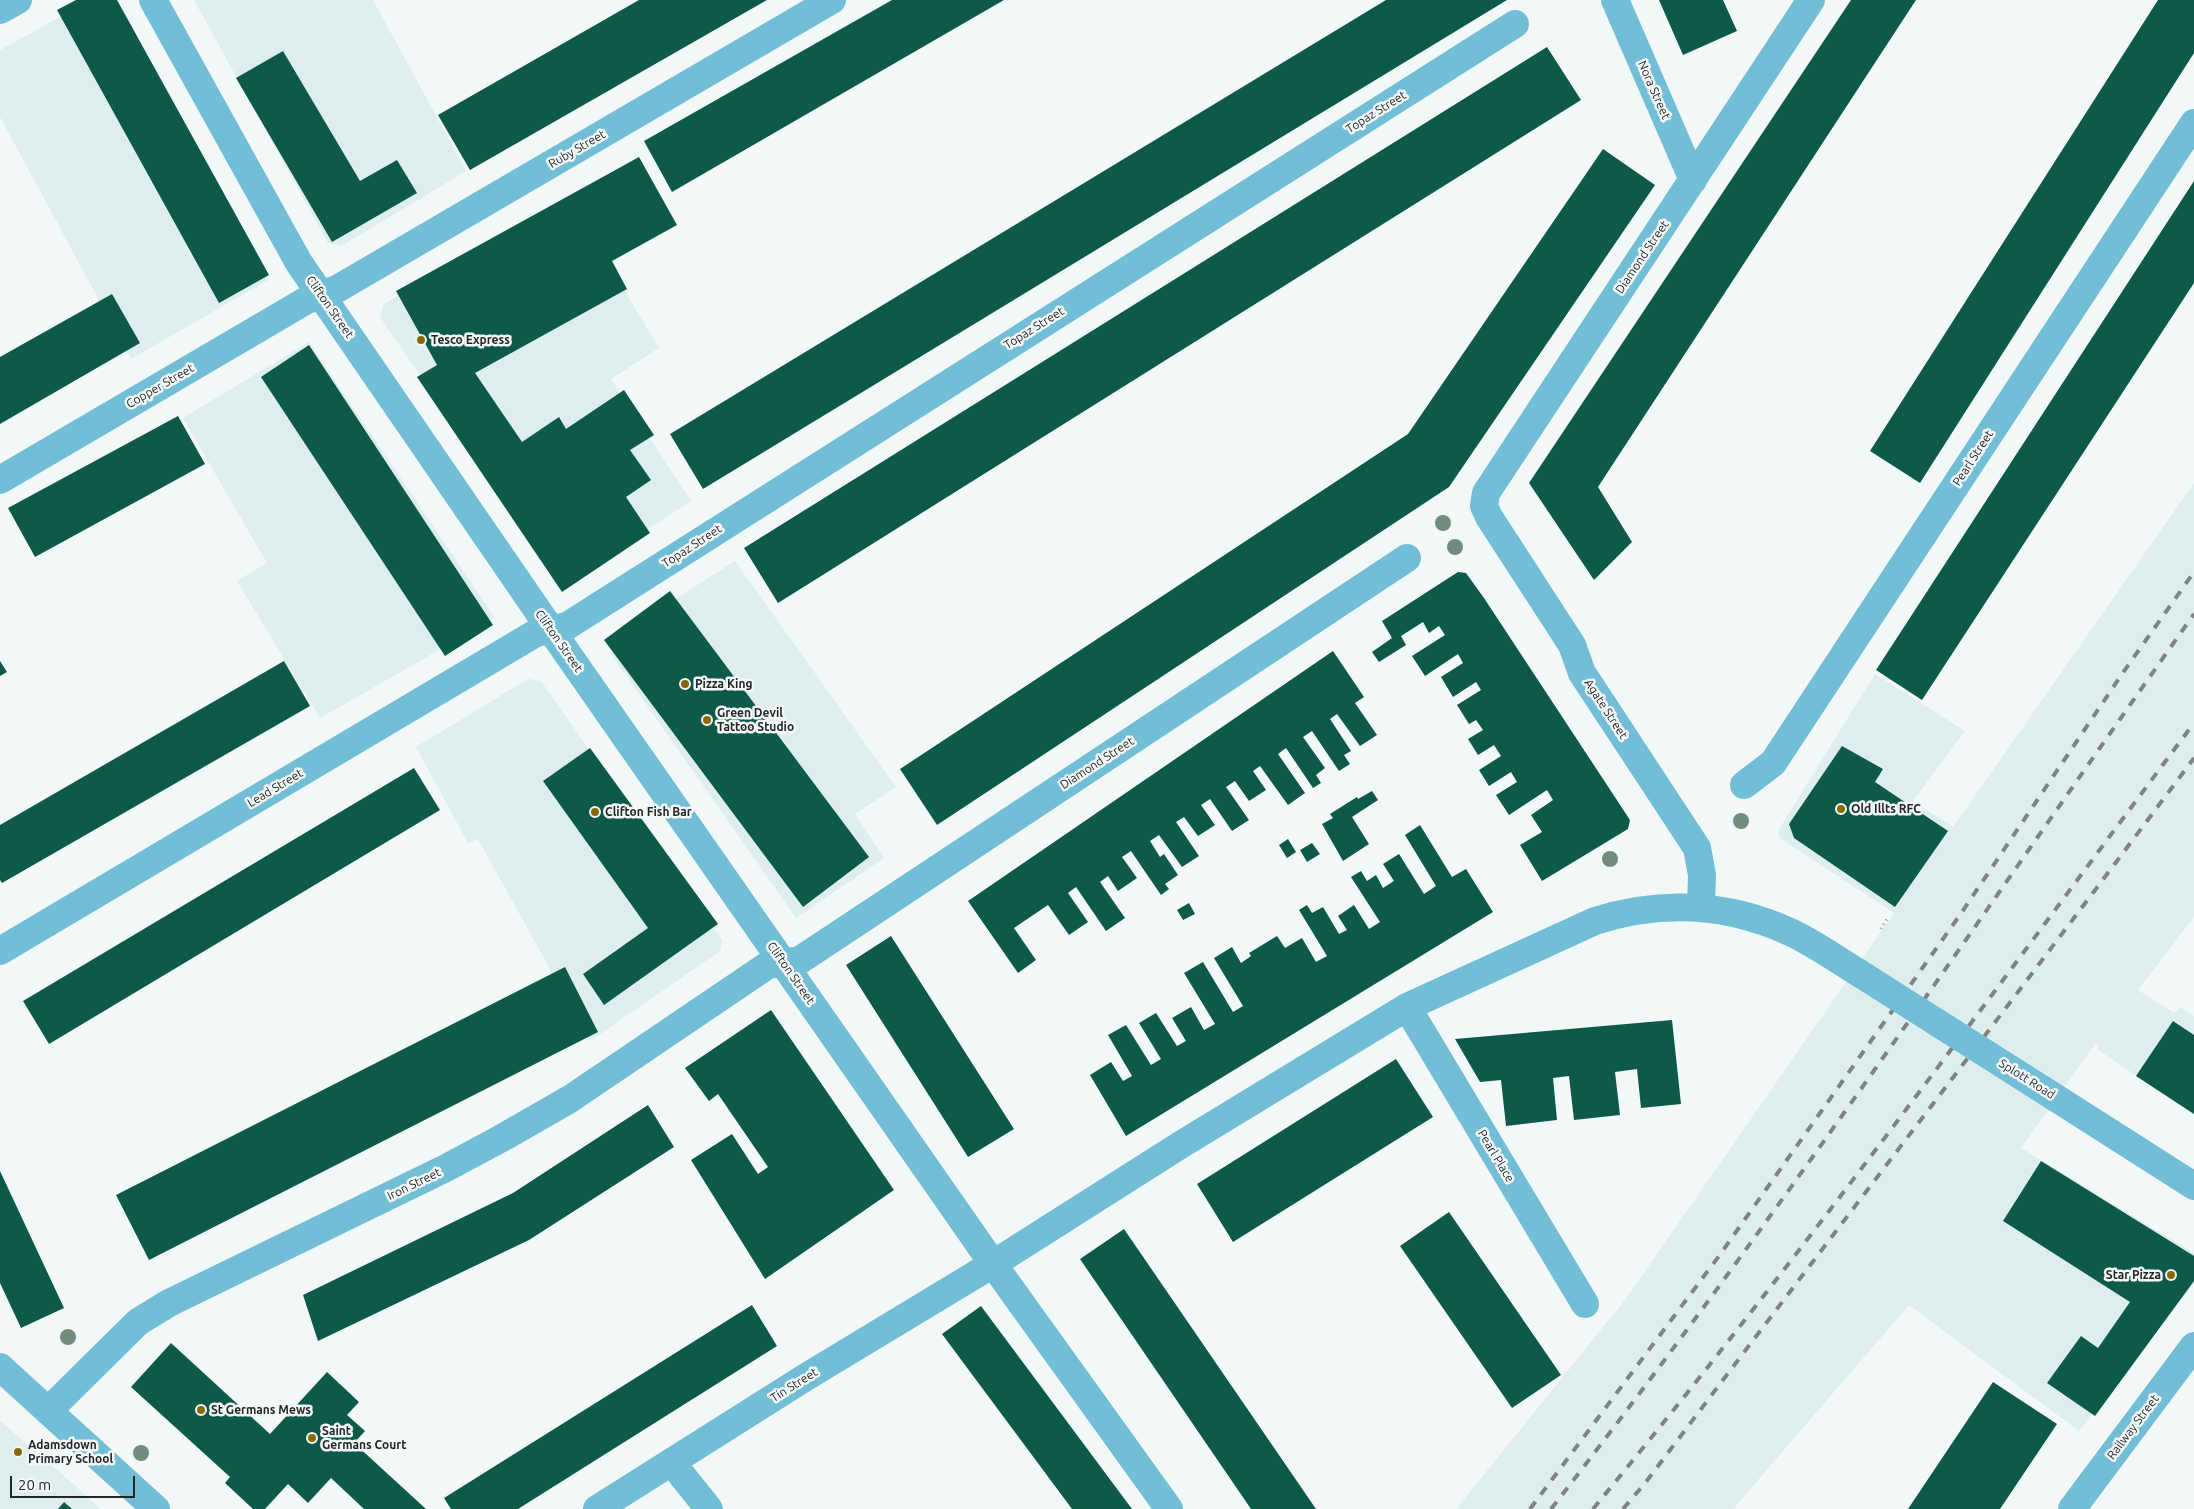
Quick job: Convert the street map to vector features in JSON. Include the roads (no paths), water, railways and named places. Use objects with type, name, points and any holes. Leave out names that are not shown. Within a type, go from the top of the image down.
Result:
[{"type":"street","points":[[0,10],[18,0]]},
{"type":"street","name":"Clifton Street","points":[[153,0],[299,263],[551,630],[993,1264],[1170,1509]]},
{"type":"street","name":"Ruby Street","points":[[322,296],[832,0]]},
{"type":"street","name":"Nora Street","points":[[1615,0],[1693,180]]},
{"type":"street","name":"Diamond Street","points":[[1489,518],[1484,506],[1486,493],[1811,0]]},
{"type":"street","name":"Topaz Street","points":[[551,630],[567,626],[1515,24]]},
{"type":"street","name":"Pearl Street","points":[[1744,785],[1773,763],[2194,123]]},
{"type":"street","name":"Copper Street","points":[[0,480],[307,300],[322,296]]},
{"type":"street","name":"Agate Street","points":[[1489,518],[1572,645],[1582,673],[1697,848],[1702,868],[1701,907]]},
{"type":"street","name":"Diamond Street","points":[[784,963],[800,960],[1407,558]]},
{"type":"street","name":"Lead Street","points":[[0,951],[536,633],[551,630]]},
{"type":"street","name":"Splott Road","points":[[1407,1006],[1595,921],[1636,910],[1666,907],[1701,907],[1736,912],[1764,921],[1791,933],[1859,973],[2194,1186]]},
{"type":"street","name":"Iron Street","points":[[49,1410],[138,1322],[446,1168],[502,1138],[570,1099],[768,965],[784,963]]},
{"type":"street","name":"Tin Street","points":[[597,1509],[806,1377],[993,1264],[1182,1144],[1407,1006]]},
{"type":"street","name":"Pearl Place","points":[[1407,1006],[1585,1304]]},
{"type":"street","name":"Railway Street","points":[[2072,1509],[2194,1346]]},
{"type":"street","points":[[0,1367],[156,1509]]},
{"type":"street","points":[[672,1463],[709,1509]]},
{"type":"railway","points":[[1530,1509],[1719,1256],[1962,912],[2122,674],[2194,572]]},
{"type":"railway","points":[[1551,1509],[1635,1400],[1798,1177],[2194,614]]},
{"type":"railway","points":[[1593,1509],[1824,1218],[2194,723]]},
{"type":"railway","points":[[1623,1509],[1646,1482],[2194,758]]},
{"type":"place","name":"Tesco Express","points":[[421,340]]},
{"type":"place","name":"Pizza King","points":[[685,684]]},
{"type":"place","name":"Green Devil Tattoo Studio","points":[[707,720]]},
{"type":"place","name":"Old Illts RFC","points":[[1841,809]]},
{"type":"place","name":"Clifton Fish Bar","points":[[595,812]]},
{"type":"place","name":"Star Pizza","points":[[2171,1275]]},
{"type":"place","name":"St Germans Mews","points":[[201,1410]]},
{"type":"place","name":"Saint Germans Court","points":[[312,1438]]},
{"type":"place","name":"Adamsdown Primary School","points":[[18,1452]]}]
